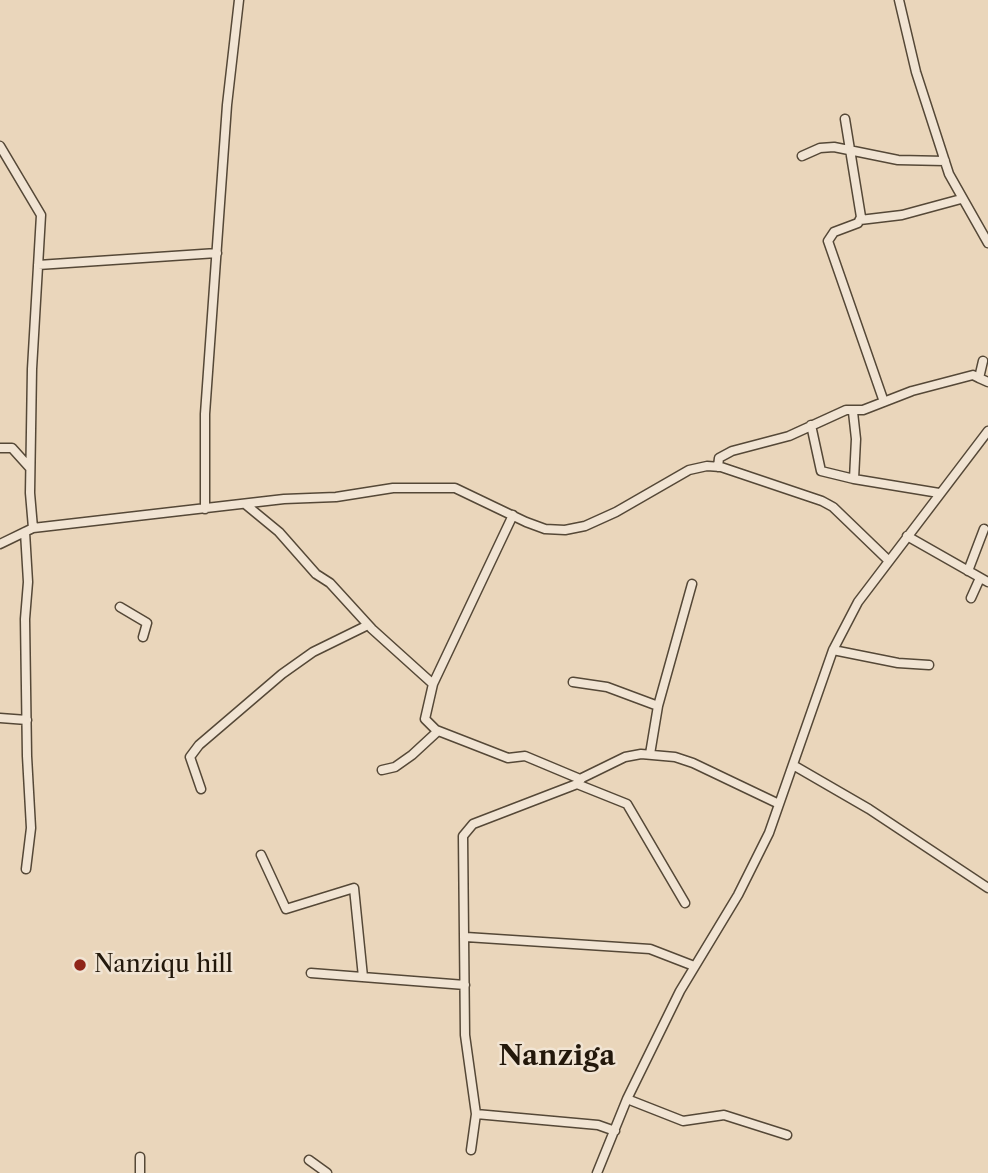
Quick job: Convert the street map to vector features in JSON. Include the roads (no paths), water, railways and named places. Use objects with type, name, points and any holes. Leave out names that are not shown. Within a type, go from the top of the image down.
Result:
[{"type":"street","points":[[205,509],[205,414],[227,105],[239,0]]},
{"type":"street","points":[[899,0],[916,72],[945,161],[961,199],[988,243]]},
{"type":"street","points":[[845,119],[860,220]]},
{"type":"street","points":[[0,146],[41,215],[25,619],[31,828],[26,869]]},
{"type":"street","points":[[802,156],[820,148],[898,160],[945,161]]},
{"type":"street","points":[[884,402],[828,242],[834,232],[860,220],[902,215],[961,199]]},
{"type":"street","points":[[38,265],[216,253]]},
{"type":"street","points":[[979,378],[983,360]]},
{"type":"street","points":[[718,467],[719,458],[732,451],[789,436],[846,410],[853,412],[912,391],[973,375],[988,382]]},
{"type":"street","points":[[853,412],[856,439],[854,479]]},
{"type":"street","points":[[811,425],[821,471],[939,492]]},
{"type":"street","points":[[597,1173],[627,1099],[694,966],[738,895],[769,833],[833,650],[858,603],[939,492],[988,431]]},
{"type":"street","points":[[0,448],[12,448],[30,468]]},
{"type":"street","points":[[0,544],[29,530],[245,504],[336,497],[393,488],[455,488],[545,529],[585,526],[616,512],[689,470],[718,467],[833,507],[889,561]]},
{"type":"street","points":[[245,504],[279,532],[316,574],[330,583],[369,625],[433,684]]},
{"type":"street","points":[[513,514],[433,684],[425,719],[438,731],[508,758],[525,756],[627,804],[685,903]]},
{"type":"street","points":[[968,571],[984,529]]},
{"type":"street","points":[[906,536],[984,580],[971,598]]},
{"type":"street","points":[[650,754],[658,706],[692,584]]},
{"type":"street","points":[[120,607],[147,623],[143,637]]},
{"type":"street","points":[[201,789],[190,757],[199,746],[282,674],[313,652],[369,625]]},
{"type":"street","points":[[833,650],[898,663],[929,665]]},
{"type":"street","points":[[573,682],[607,687],[658,706]]},
{"type":"street","points":[[0,718],[27,720]]},
{"type":"street","points":[[382,770],[395,767],[438,731]]},
{"type":"street","points":[[471,1150],[476,1114],[467,1058],[463,944],[466,937],[462,929],[463,836],[472,824],[578,782],[625,757],[650,754],[693,763],[779,804]]},
{"type":"street","points":[[793,765],[869,809],[988,888]]},
{"type":"street","points":[[261,855],[286,909],[354,888],[363,977]]},
{"type":"street","points":[[466,937],[650,949],[694,966]]},
{"type":"street","points":[[311,972],[465,985]]},
{"type":"street","points":[[627,1099],[683,1121],[724,1115],[787,1135]]},
{"type":"street","points":[[476,1114],[598,1125],[615,1130]]},
{"type":"street","points":[[140,1157],[140,1173]]},
{"type":"street","points":[[309,1160],[327,1173]]},
{"type":"place","name":"Nanziqu hill","points":[[80,965]]},
{"type":"district","name":"Nanziga","points":[[557,1057]]}]
